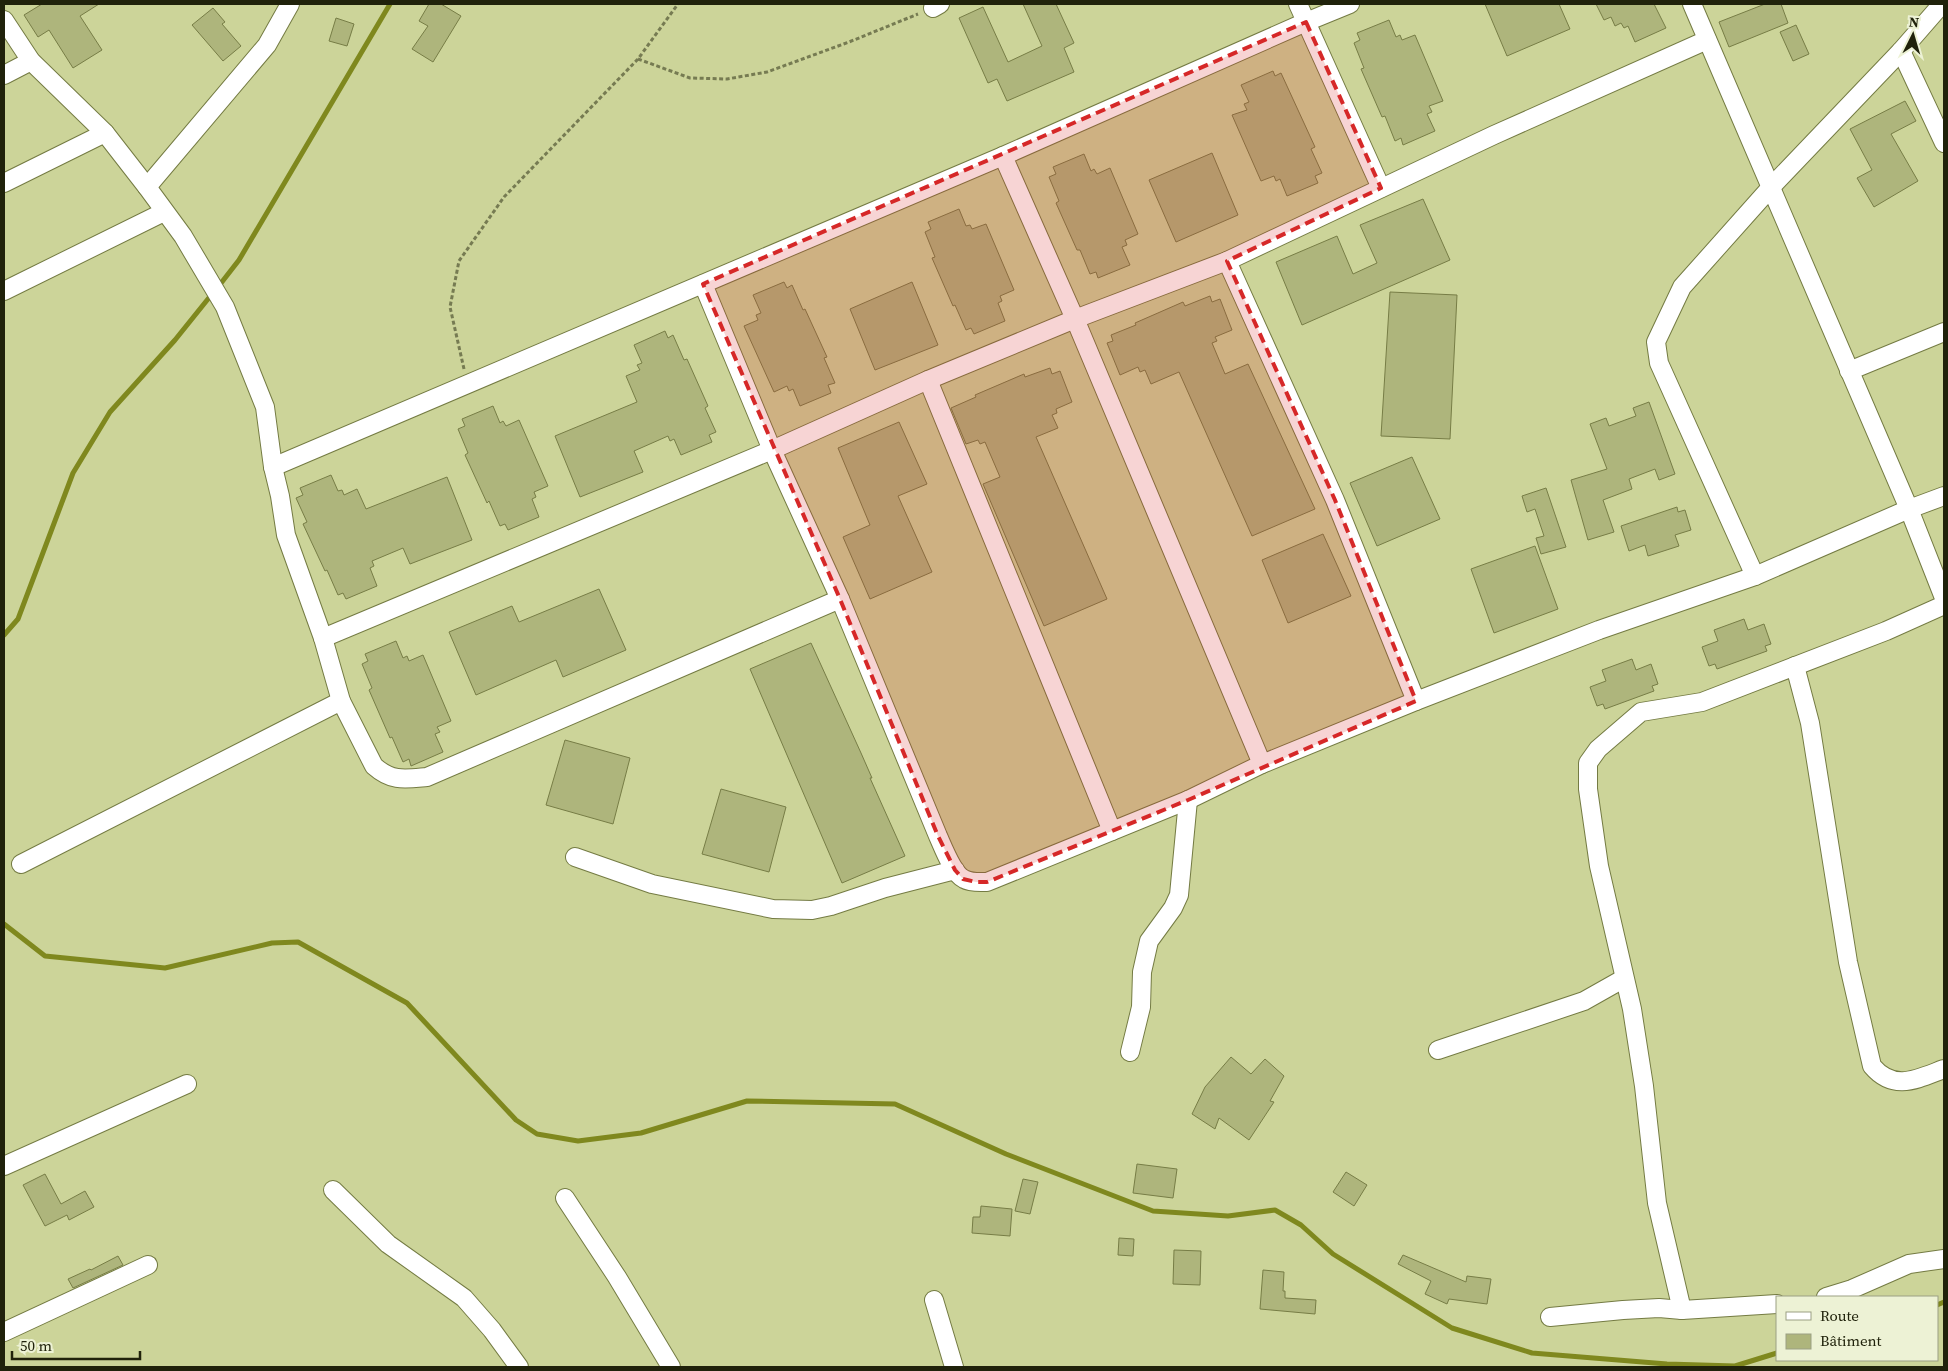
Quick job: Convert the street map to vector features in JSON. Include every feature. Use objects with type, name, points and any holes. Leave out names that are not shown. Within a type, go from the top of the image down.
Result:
[{"type":"street","points":[[147,187],[267,45],[290,4]]},
{"type":"street","points":[[1298,4],[1381,188]]},
{"type":"street","points":[[273,467],[1003,156],[1350,4]]},
{"type":"street","points":[[1692,4],[1772,186],[1909,510],[1944,598]]},
{"type":"street","points":[[1755,576],[1659,363],[1656,342],[1682,287],[1772,186],[1901,51],[1942,4]]},
{"type":"street","points":[[4,20],[31,61],[105,133],[147,187],[183,236],[225,307],[265,406],[273,467],[286,535],[323,638],[340,700],[374,766],[382,773],[399,779],[427,777],[840,599]]},
{"type":"street","points":[[323,638],[772,450],[928,380],[1227,261],[1494,135],[1707,40]]},
{"type":"street","points":[[1901,51],[1944,143]]},
{"type":"street","points":[[4,75],[31,61]]},
{"type":"street","points":[[4,183],[105,133]]},
{"type":"street","points":[[1003,156],[1075,320],[1262,764]]},
{"type":"street","points":[[4,291],[164,212]]},
{"type":"street","points":[[1227,261],[1335,500],[1416,701]]},
{"type":"street","points":[[703,284],[772,450],[840,599],[938,836],[955,870],[963,879],[976,882],[987,882],[1188,800],[1262,764],[1416,701],[1600,630],[1755,576],[1944,496]]},
{"type":"street","points":[[1849,371],[1944,332]]},
{"type":"street","points":[[928,380],[1112,831]]},
{"type":"street","points":[[1682,1310],[1657,1203],[1644,1086],[1632,1009],[1623,979],[1599,866],[1588,789],[1588,763],[1598,750],[1641,712],[1702,702],[1886,631],[1944,605]]},
{"type":"street","points":[[1795,666],[1810,723],[1848,962],[1872,1066],[1880,1076],[1892,1082],[1912,1081],[1944,1069]]},
{"type":"street","points":[[21,864],[340,700]]},
{"type":"street","points":[[1130,1052],[1141,1007],[1142,972],[1149,941],[1173,908],[1179,895],[1188,800]]},
{"type":"street","points":[[575,857],[652,884],[773,909],[812,910],[831,906],[885,888],[955,870]]},
{"type":"street","points":[[1438,1050],[1584,1001],[1623,979]]},
{"type":"street","points":[[4,1166],[187,1084]]},
{"type":"street","points":[[333,1190],[388,1244],[464,1298],[492,1330],[518,1367]]},
{"type":"street","points":[[565,1198],[617,1277],[671,1367]]},
{"type":"street","points":[[1829,1296],[1852,1289],[1909,1264],[1944,1259]]},
{"type":"street","points":[[4,1332],[148,1265]]},
{"type":"street","points":[[934,1300],[954,1367]]},
{"type":"street","points":[[1550,1317],[1650,1308],[1682,1310],[1776,1304]]},
{"type":"path","points":[[467,385],[450,307],[459,260],[504,198],[638,59],[678,4]]},
{"type":"path","points":[[638,59],[690,78],[727,79],[767,72],[936,6]]},
{"type":"highlighted area","points":[[1306,22],[1381,188],[1227,261],[1335,500],[1416,701],[1188,800],[987,882],[976,882],[963,879],[955,870],[938,836],[840,599],[703,284]]},
{"type":"building","points":[[42,4],[99,4],[80,16],[102,50],[73,68],[49,30],[38,37],[24,15]]},
{"type":"building","points":[[429,4],[441,4],[461,16],[433,62],[412,49],[428,26],[419,21]]},
{"type":"building","points":[[1023,4],[1056,4],[1074,43],[1064,48],[1074,72],[1007,101],[997,79],[988,83],[959,18],[983,7],[1008,62],[1042,46]]},
{"type":"building","points":[[1485,4],[1559,4],[1570,29],[1507,56]]},
{"type":"building","points":[[1596,4],[1654,4],[1666,28],[1635,42],[1628,26],[1624,28],[1621,23],[1615,26],[1611,17],[1604,20]]},
{"type":"building","points":[[1765,4],[1781,4],[1788,23],[1729,47],[1719,22]]},
{"type":"building","points":[[213,8],[225,22],[222,24],[241,46],[223,61],[192,25]]},
{"type":"building","points":[[336,18],[354,24],[347,46],[329,41]]},
{"type":"building","points":[[1389,20],[1396,37],[1400,35],[1402,40],[1415,35],[1443,101],[1429,106],[1432,112],[1427,114],[1435,131],[1403,145],[1401,138],[1395,141],[1385,116],[1382,117],[1361,69],[1364,68],[1354,43],[1360,40],[1357,33]]},
{"type":"building","points":[[1796,25],[1809,54],[1793,61],[1780,32]]},
{"type":"building","points":[[1273,71],[1275,76],[1281,73],[1315,147],[1311,149],[1322,173],[1315,176],[1318,183],[1287,196],[1280,179],[1276,181],[1274,176],[1261,181],[1232,115],[1247,110],[1244,104],[1249,102],[1241,85]]},
{"type":"building","points":[[1905,101],[1916,121],[1891,134],[1918,181],[1874,207],[1857,178],[1872,170],[1850,129]]},
{"type":"building","points":[[1212,153],[1238,215],[1176,242],[1149,180]]},
{"type":"building","points":[[1084,154],[1091,171],[1094,169],[1097,174],[1110,168],[1138,234],[1125,240],[1127,245],[1122,247],[1130,265],[1098,278],[1096,272],[1090,274],[1080,250],[1077,250],[1056,203],[1059,201],[1049,177],[1056,174],[1053,167]]},
{"type":"building","points":[[1423,199],[1450,260],[1302,325],[1276,262],[1337,236],[1353,274],[1377,263],[1360,225]]},
{"type":"building","points":[[959,209],[966,226],[970,225],[972,229],[986,224],[1014,290],[1000,296],[1002,301],[998,303],[1005,321],[974,334],[971,328],[966,330],[955,305],[953,306],[932,258],[935,257],[925,232],[931,229],[928,222]]},
{"type":"building","points":[[784,282],[787,288],[792,285],[803,310],[805,309],[827,357],[824,358],[835,383],[828,385],[831,393],[800,406],[793,389],[789,391],[787,386],[774,392],[744,326],[758,320],[756,315],[761,313],[753,295]]},
{"type":"building","points":[[912,282],[938,345],[875,370],[850,309]]},
{"type":"building","points":[[1390,292],[1457,295],[1450,439],[1381,436]]},
{"type":"building","points":[[1210,296],[1212,302],[1220,299],[1232,330],[1215,337],[1217,341],[1212,343],[1225,374],[1248,364],[1315,509],[1252,536],[1179,372],[1151,384],[1145,370],[1140,372],[1138,367],[1120,375],[1107,343],[1113,341],[1111,335],[1136,325],[1135,323],[1183,302],[1185,306]]},
{"type":"building","points":[[665,331],[668,338],[673,335],[684,360],[687,359],[708,406],[705,408],[716,432],[709,435],[712,442],[681,455],[674,439],[670,441],[668,436],[634,451],[643,472],[580,497],[555,436],[637,402],[626,376],[640,370],[637,365],[642,363],[634,345]]},
{"type":"building","points":[[1050,368],[1052,374],[1060,371],[1072,402],[1056,409],[1057,413],[1052,415],[1058,428],[1036,437],[1107,599],[1044,626],[983,484],[1000,477],[985,442],[980,444],[978,440],[966,444],[951,408],[976,397],[975,395],[1024,374],[1025,377]]},
{"type":"building","points":[[1649,402],[1675,474],[1659,480],[1655,469],[1629,479],[1632,489],[1603,500],[1614,532],[1588,540],[1571,480],[1607,469],[1590,424],[1606,418],[1609,426],[1636,416],[1633,408]]},
{"type":"building","points":[[493,406],[500,423],[503,421],[506,426],[519,420],[548,486],[534,492],[536,497],[532,499],[539,517],[508,530],[505,524],[500,526],[489,501],[487,503],[465,455],[468,453],[458,429],[465,426],[462,419]]},
{"type":"building","points":[[899,422],[927,484],[898,496],[932,572],[870,599],[843,537],[870,525],[838,448]]},
{"type":"building","points":[[1412,457],[1440,519],[1377,546],[1350,483]]},
{"type":"building","points":[[331,475],[338,491],[342,490],[344,495],[357,489],[366,509],[447,477],[472,540],[410,564],[403,548],[372,561],[374,566],[370,568],[377,586],[346,599],[343,593],[338,595],[327,570],[325,571],[303,524],[307,522],[296,498],[303,495],[300,488]]},
{"type":"building","points":[[1546,488],[1566,547],[1541,554],[1536,538],[1544,536],[1535,509],[1527,512],[1522,496]]},
{"type":"building","points":[[1677,507],[1678,512],[1685,510],[1691,530],[1675,535],[1679,546],[1648,556],[1645,545],[1629,551],[1621,526]]},
{"type":"building","points":[[1323,534],[1351,596],[1288,623],[1262,560]]},
{"type":"building","points":[[1535,546],[1558,609],[1494,633],[1471,569]]},
{"type":"building","points":[[599,589],[626,650],[563,677],[556,660],[476,695],[449,632],[512,606],[519,622]]},
{"type":"building","points":[[1744,619],[1748,630],[1764,624],[1771,644],[1765,646],[1767,651],[1717,669],[1715,664],[1709,666],[1702,647],[1718,641],[1714,630]]},
{"type":"building","points":[[396,641],[403,658],[407,656],[409,661],[423,655],[451,721],[437,727],[440,732],[435,734],[443,752],[411,766],[409,759],[403,762],[392,737],[390,738],[369,690],[372,688],[362,664],[368,661],[365,654]]},
{"type":"building","points":[[811,643],[905,856],[842,883],[750,669]]},
{"type":"building","points":[[1632,659],[1636,670],[1651,664],[1658,684],[1652,686],[1654,691],[1605,709],[1603,704],[1597,706],[1590,687],[1606,681],[1602,670]]},
{"type":"building","points":[[565,740],[630,758],[613,824],[546,805]]},
{"type":"building","points":[[721,789],[786,807],[769,872],[702,854]]},
{"type":"building","points":[[1231,1057],[1251,1074],[1265,1059],[1284,1076],[1270,1101],[1274,1102],[1249,1140],[1219,1118],[1215,1129],[1192,1114],[1205,1087]]},
{"type":"building","points":[[1137,1164],[1177,1169],[1173,1198],[1133,1193]]},
{"type":"building","points":[[1346,1172],[1367,1185],[1354,1206],[1333,1192]]},
{"type":"building","points":[[45,1174],[61,1204],[85,1191],[94,1207],[69,1220],[67,1215],[45,1226],[23,1185]]},
{"type":"building","points":[[1023,1179],[1038,1182],[1030,1214],[1015,1211]]},
{"type":"building","points":[[981,1206],[1012,1209],[1010,1236],[972,1233],[973,1217],[980,1217]]},
{"type":"building","points":[[1119,1238],[1134,1239],[1133,1256],[1118,1255]]},
{"type":"building","points":[[1174,1250],[1201,1251],[1200,1285],[1173,1284]]},
{"type":"building","points":[[1403,1255],[1466,1282],[1467,1276],[1491,1279],[1487,1304],[1449,1299],[1447,1304],[1425,1294],[1431,1281],[1398,1264]]},
{"type":"building","points":[[118,1256],[123,1265],[73,1288],[68,1279]]},
{"type":"building","points":[[1263,1270],[1284,1272],[1283,1291],[1285,1291],[1285,1298],[1316,1300],[1315,1314],[1260,1309]]},
{"type":"waterway","points":[[218,287],[239,260],[390,4]]},
{"type":"waterway","points":[[4,635],[18,619],[73,473],[110,412],[175,340],[212,294]]},
{"type":"waterway","points":[[4,924],[45,956],[165,968],[272,943],[298,942],[407,1003],[516,1120],[537,1134],[578,1141],[641,1133],[747,1101],[895,1104],[1006,1154],[1153,1211],[1228,1216],[1275,1210],[1301,1225],[1333,1254],[1452,1328],[1532,1353],[1667,1364],[1735,1366],[1776,1353]]},
{"type":"waterway","points":[[1938,1305],[1944,1302]]}]
